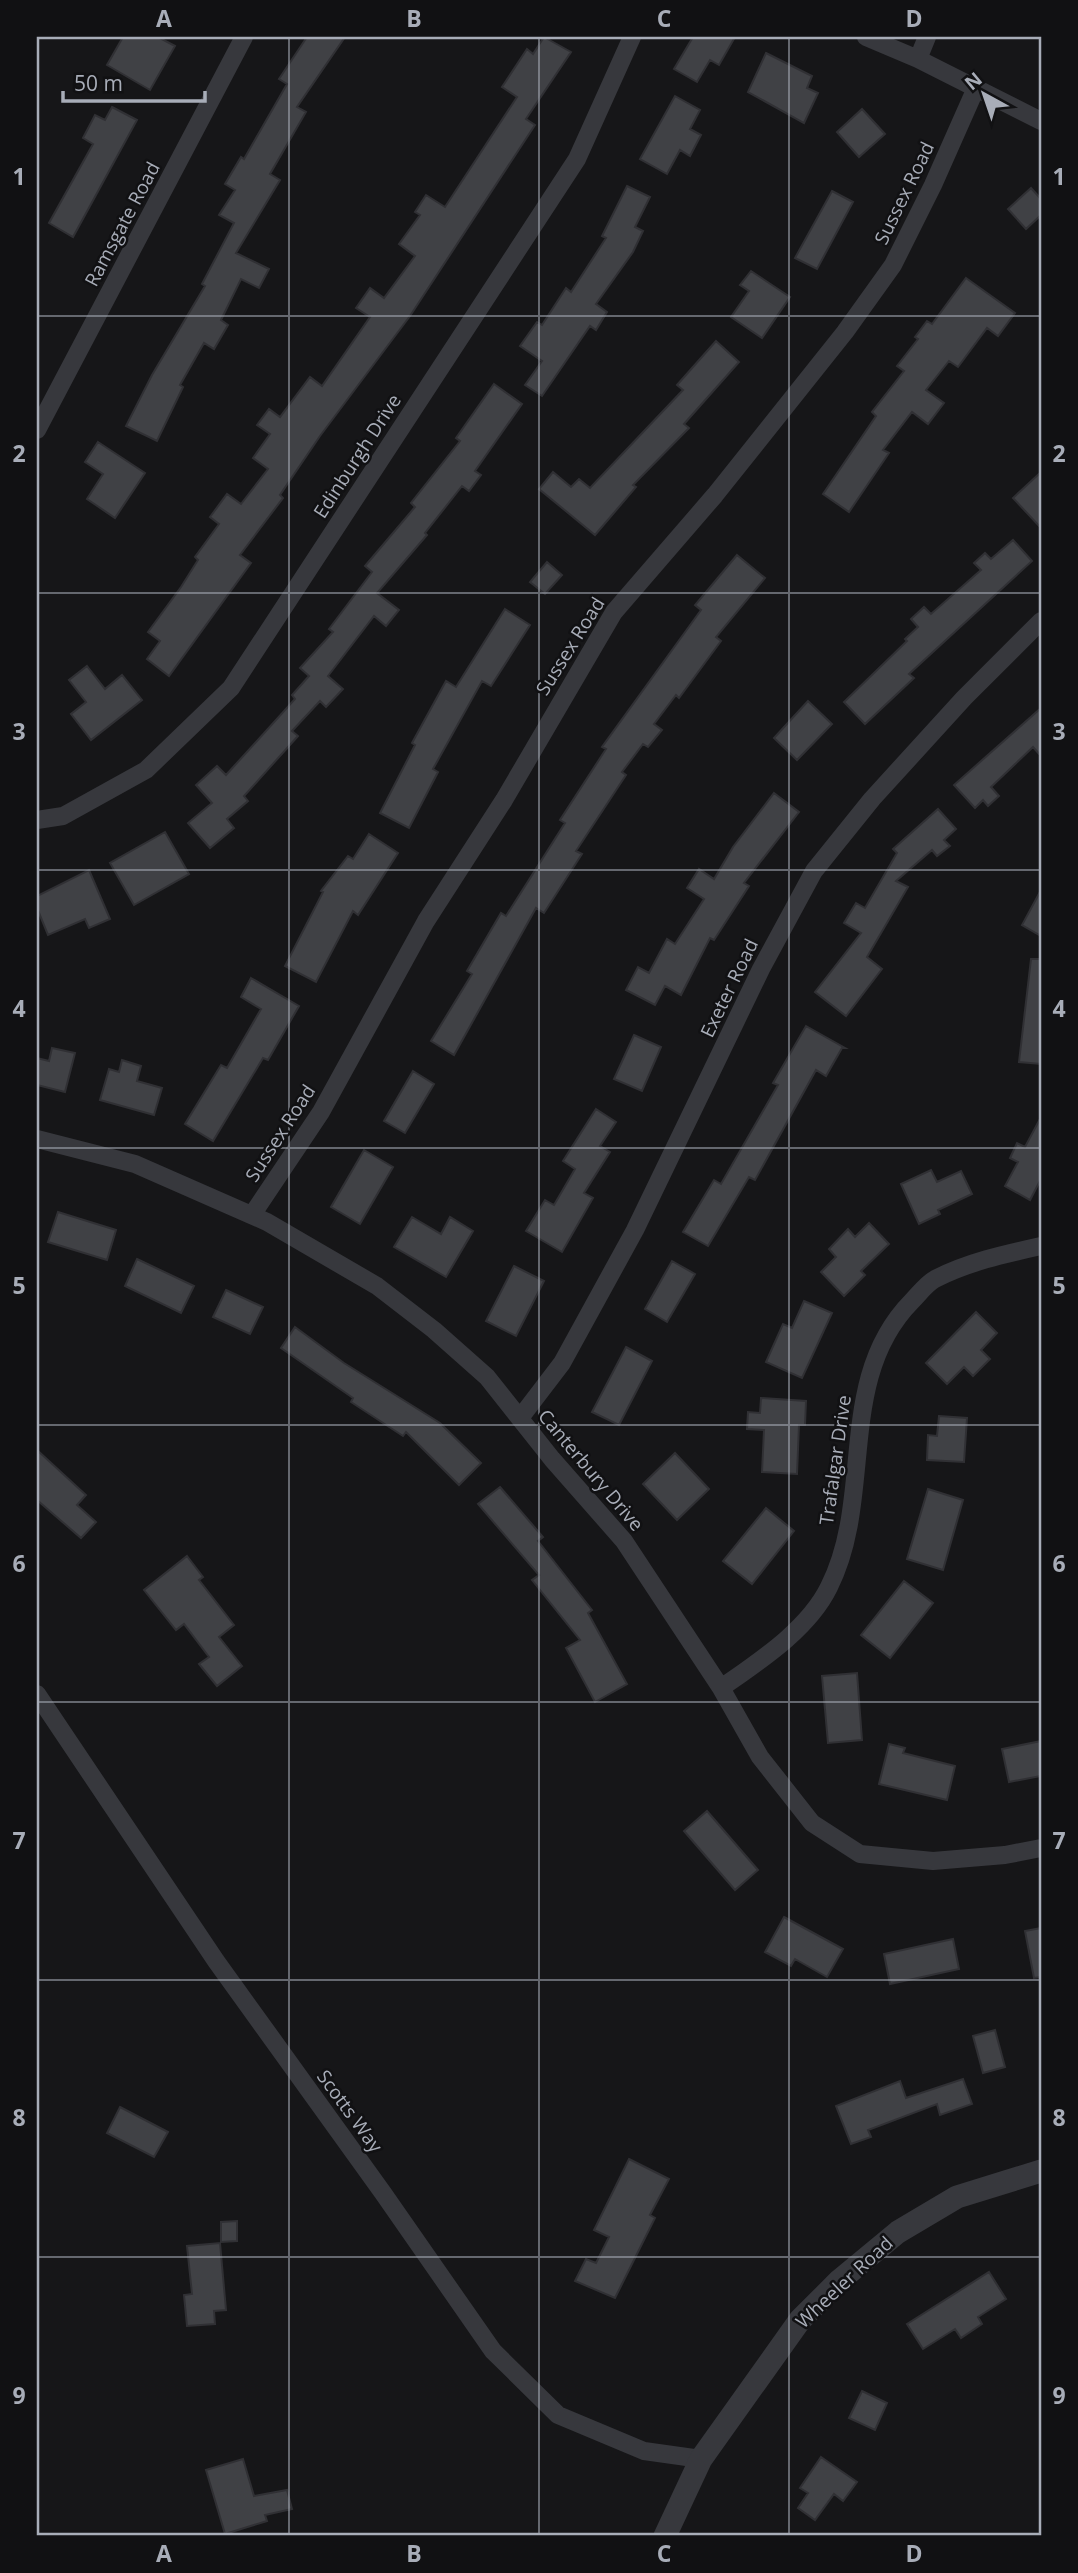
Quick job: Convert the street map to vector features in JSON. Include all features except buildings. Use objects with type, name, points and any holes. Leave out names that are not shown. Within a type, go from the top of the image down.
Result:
[{"type":"street","name":"Ramsgate Road","points":[[37,430],[244,37]]},
{"type":"street","name":"Edinburgh Drive","points":[[37,820],[63,816],[146,770],[230,688],[577,159],[632,37]]},
{"type":"street","points":[[866,37],[918,59],[1041,121]]},
{"type":"street","points":[[918,59],[927,37]]},
{"type":"street","name":"Sussex Road","points":[[252,1215],[321,1112],[426,921],[504,800],[614,612],[724,484],[845,332],[893,265],[933,185],[976,88]]},
{"type":"street","name":"Exeter Road","points":[[520,1419],[562,1363],[635,1230],[761,969],[814,871],[872,799],[964,698],[1041,621]]},
{"type":"street","name":"Canterbury Drive","points":[[37,1139],[135,1164],[252,1215],[377,1286],[434,1330],[486,1377],[624,1541],[721,1688],[760,1756],[812,1823],[860,1854],[933,1861],[1005,1855],[1041,1848]]},
{"type":"street","name":"Trafalgar Drive","points":[[721,1688],[760,1661],[795,1629],[829,1588],[847,1531],[857,1470],[862,1404],[874,1358],[901,1312],[932,1280],[986,1259],[1041,1246]]},
{"type":"street","name":"Scotts Way","points":[[37,1694],[216,1961],[383,2193],[492,2351],[558,2415],[644,2451],[701,2459]]},
{"type":"street","name":"Wheeler Road","points":[[665,2536],[701,2459],[800,2320],[840,2280],[898,2232],[957,2197],[1041,2171]]}]
